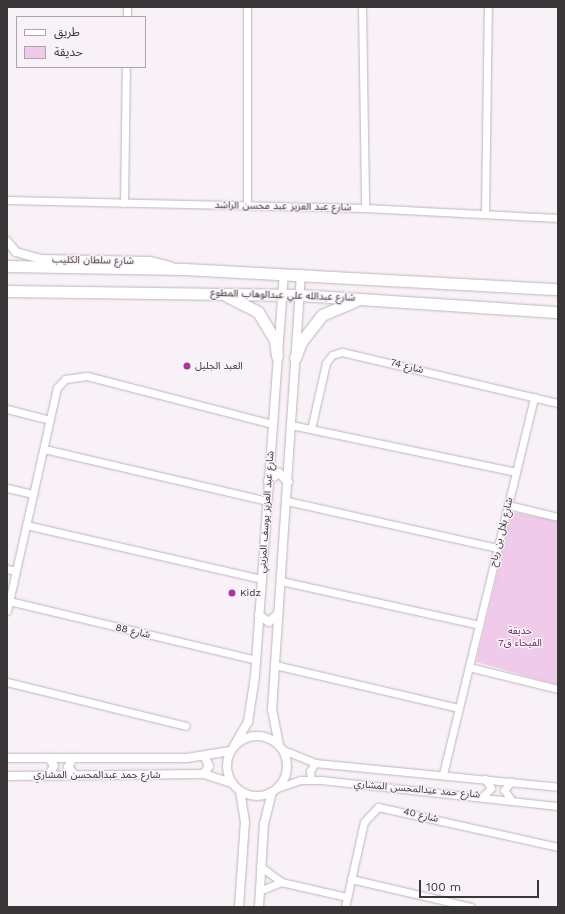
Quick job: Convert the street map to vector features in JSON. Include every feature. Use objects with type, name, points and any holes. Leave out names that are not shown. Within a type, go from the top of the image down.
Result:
[{"type":"main road","name":"شارع عبدالله علي عبدالوهاب المطوع","points":[[7,266],[184,269],[301,274],[558,289]]},
{"type":"main road","name":"شارع عبدالله علي عبدالوهاب المطوع","points":[[7,291],[212,292],[282,294],[558,312]]},
{"type":"main road","points":[[212,292],[244,302],[258,312],[268,325],[277,356]]},
{"type":"main road","points":[[295,358],[307,332],[322,315],[353,301],[371,299]]},
{"type":"street","points":[[247,7],[247,205]]},
{"type":"street","points":[[362,7],[365,208]]},
{"type":"street","points":[[485,213],[488,7]]},
{"type":"street","points":[[124,203],[126,68]]},
{"type":"street","name":"شارع عبد العزيز عبد محسن الراشد","points":[[7,200],[365,208],[485,213],[558,218]]},
{"type":"street","name":"شارع سلطان الكليب","points":[[7,241],[16,252],[40,260],[150,261],[184,269]]},
{"type":"street","name":"شارع عبد العزيز يوسف المزيني","points":[[232,748],[248,722],[256,660],[284,274]]},
{"type":"street","name":"شارع عبد العزيز يوسف المزيني","points":[[281,747],[272,724],[301,274]]},
{"type":"street","name":"شارع 74","points":[[311,430],[326,363],[332,355],[342,352],[558,403]]},
{"type":"street","points":[[7,611],[57,388],[65,379],[83,376],[272,424]]},
{"type":"street","name":"شارع بلال بن رباح","points":[[443,774],[534,397]]},
{"type":"street","points":[[7,409],[50,420]]},
{"type":"street","points":[[291,425],[516,472]]},
{"type":"street","points":[[44,448],[267,501]]},
{"type":"street","points":[[268,481],[279,473],[288,483]]},
{"type":"street","points":[[7,488],[34,494]]},
{"type":"street","points":[[287,501],[497,548]]},
{"type":"street","points":[[508,505],[558,517]]},
{"type":"street","points":[[26,525],[261,579]]},
{"type":"street","points":[[7,569],[16,571]]},
{"type":"street","points":[[281,581],[479,624]]},
{"type":"street","name":"شارع 88","points":[[9,602],[256,660]]},
{"type":"street","points":[[259,615],[269,622],[278,614]]},
{"type":"street","points":[[275,665],[459,708]]},
{"type":"street","points":[[469,667],[558,689]]},
{"type":"street","points":[[7,682],[186,726]]},
{"type":"street","points":[[259,907],[260,866],[275,790],[286,774],[281,747],[256,735],[232,748],[227,771],[232,783],[240,791],[256,796],[275,790]]},
{"type":"street","name":"شارع حمد عبدالمحسن المشاري","points":[[281,747],[315,763],[443,774],[558,787]]},
{"type":"street","name":"شارع حمد عبدالمحسن المشاري","points":[[7,758],[205,757],[232,748]]},
{"type":"street","points":[[204,774],[210,766],[205,757]]},
{"type":"street","points":[[49,758],[54,766],[49,775]]},
{"type":"street","points":[[72,758],[68,767],[74,774]]},
{"type":"street","points":[[311,780],[310,771],[315,763]]},
{"type":"street","name":"شارع حمد عبدالمحسن المشاري","points":[[7,776],[74,774],[204,774],[232,783]]},
{"type":"street","points":[[484,796],[491,788],[485,779]]},
{"type":"street","name":"شارع حمد عبدالمحسن المشاري","points":[[275,790],[311,780],[510,798],[558,806]]},
{"type":"street","points":[[510,798],[504,790],[511,782]]},
{"type":"street","points":[[239,907],[245,822],[240,791]]},
{"type":"street","name":"شارع 40","points":[[345,907],[364,822],[378,807],[558,847]]},
{"type":"street","points":[[260,866],[281,882],[347,897]]},
{"type":"street","points":[[351,878],[471,907]]},
{"type":"street","points":[[259,891],[281,882]]},
{"type":"green space","name":"حديقة الفيحاء ق7","points":[[512,512],[558,521],[558,685],[476,662]]},
{"type":"place","name":"العبد الجليل","points":[[187,366]]},
{"type":"place","name":"Kidz","points":[[232,593]]}]
